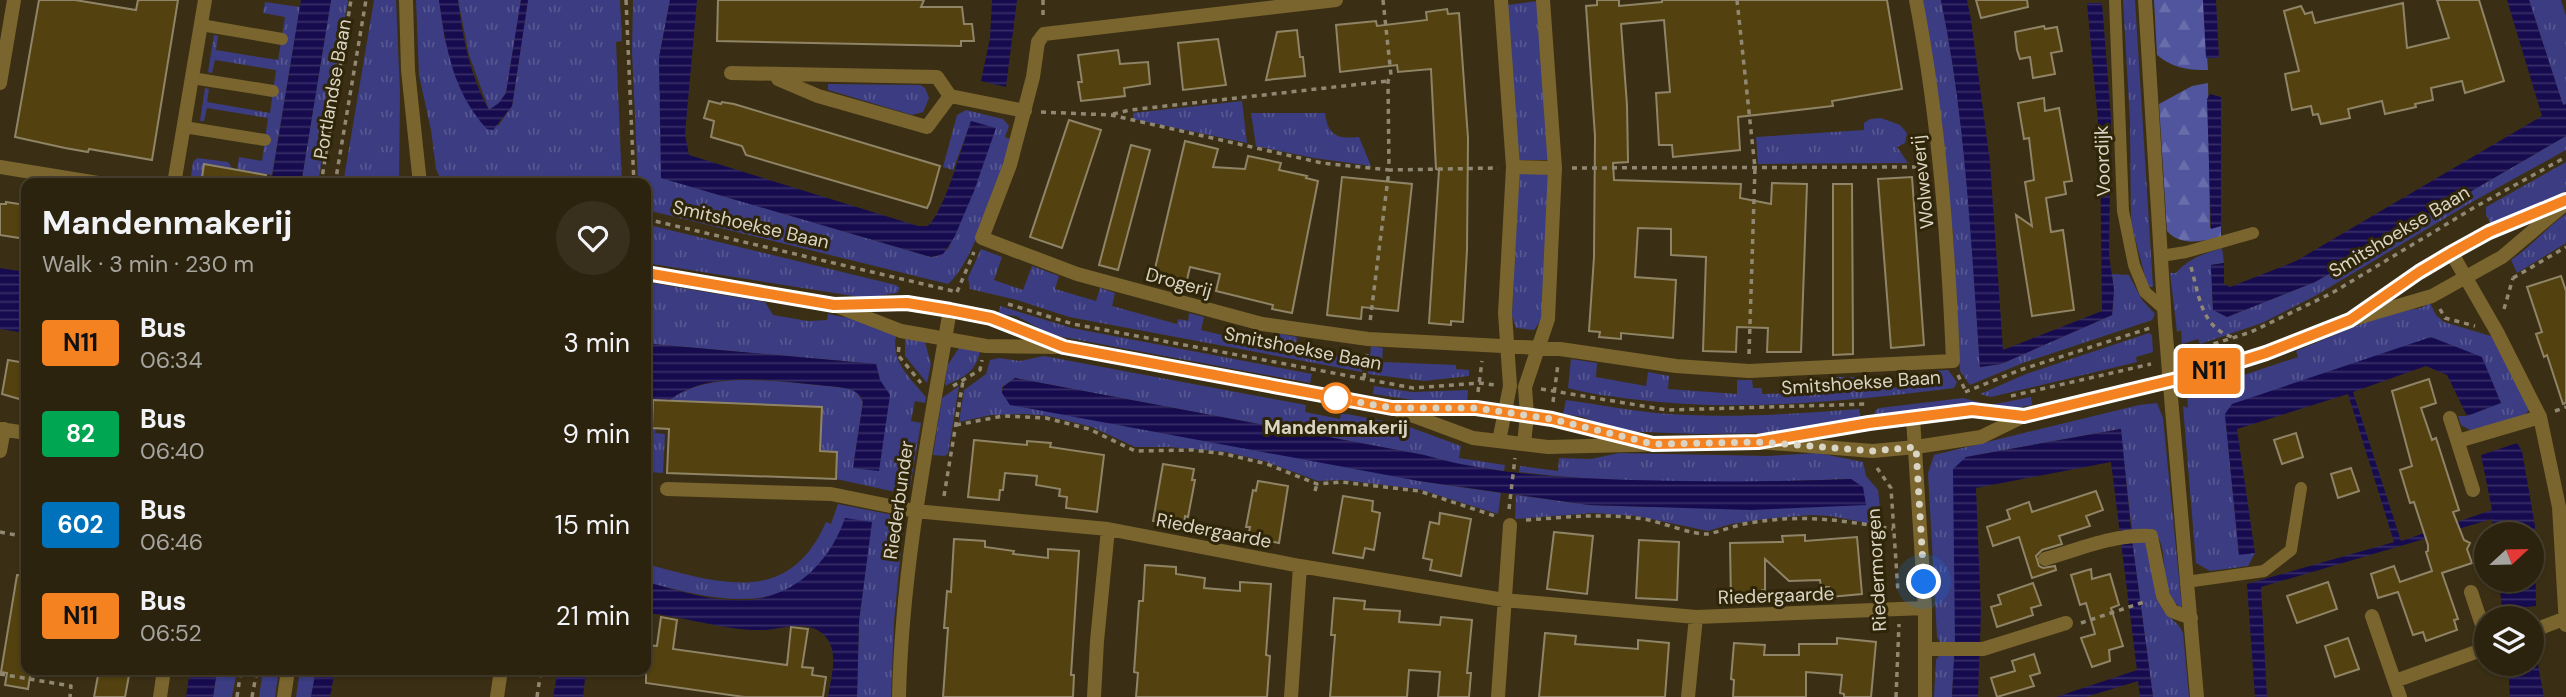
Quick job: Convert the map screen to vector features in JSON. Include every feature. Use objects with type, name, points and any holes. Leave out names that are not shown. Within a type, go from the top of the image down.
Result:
[{"type":"street","points":[[0,83],[14,0]]},
{"type":"street","points":[[175,178],[205,0]]},
{"type":"street","points":[[406,0],[408,70],[419,178]]},
{"type":"street","points":[[982,238],[1010,165],[1033,77],[1038,42],[1044,34],[1336,0]]},
{"type":"street","points":[[1499,441],[1510,386],[1505,313],[1513,167],[1501,0]]},
{"type":"street","points":[[1524,444],[1527,415],[1525,387],[1548,319],[1555,168],[1543,0]]},
{"type":"street","name":"Wolweverij","points":[[1916,0],[1941,166],[1953,361]]},
{"type":"street","points":[[2146,0],[2165,316],[2197,697]]},
{"type":"street","points":[[731,73],[937,77],[950,96],[1025,111]]},
{"type":"street","points":[[770,75],[818,96],[927,127],[950,96]]},
{"type":"street","points":[[0,167],[67,178]]},
{"type":"street","points":[[1513,167],[1555,168]]},
{"type":"street","name":"Smitshoekse Baan","points":[[2350,320],[2419,272],[2489,232],[2566,201]]},
{"type":"street","name":"Smitshoekse Baan","points":[[651,273],[834,305],[901,331],[986,346],[1064,347],[1392,408],[1473,438],[1548,447],[1758,442],[1872,451],[1981,437],[2024,416],[2206,372],[2266,353],[2350,320],[2432,296],[2502,257],[2566,201]]},
{"type":"street","name":"Drogerij","points":[[982,238],[1077,274],[1262,324],[1368,339],[1540,347],[1676,366],[1749,371],[1953,361]]},
{"type":"street","points":[[2451,253],[2497,331],[2540,417],[2559,507],[2566,625]]},
{"type":"street","name":"Smitshoekse Baan","points":[[834,305],[907,303],[950,310],[991,318],[1064,347]]},
{"type":"street","name":"Riederbunder","points":[[899,697],[901,627],[915,511],[950,310]]},
{"type":"street","name":"Smitshoekse Baan","points":[[1392,408],[1476,408],[1527,415],[1653,444]]},
{"type":"street","name":"Smitshoekse Baan","points":[[1758,442],[1869,423],[1972,410],[2024,416]]},
{"type":"street","points":[[2458,441],[2540,417]]},
{"type":"street","points":[[1913,418],[1927,649],[1925,697]]},
{"type":"street","points":[[2450,418],[2473,490]]},
{"type":"street","points":[[0,452],[2,429],[21,432]]},
{"type":"street","name":"Riedergaarde","points":[[667,489],[831,494],[915,511],[1108,529],[1300,566],[1504,600],[1696,617],[1925,608]]},
{"type":"street","points":[[1498,697],[1509,521]]},
{"type":"street","points":[[1094,697],[1108,529]]},
{"type":"street","points":[[2045,559],[2110,539],[2151,536],[2163,596],[2172,611],[2191,618]]},
{"type":"street","points":[[1291,697],[1300,566]]},
{"type":"street","points":[[2471,592],[2476,606]]},
{"type":"street","points":[[2372,615],[2400,697]]},
{"type":"street","points":[[1688,697],[1696,617]]},
{"type":"street","points":[[2544,626],[2566,618]]},
{"type":"street","points":[[1927,649],[1983,649],[2066,623]]},
{"type":"street","points":[[2395,681],[2474,653]]},
{"type":"street","points":[[160,697],[163,675]]},
{"type":"street","points":[[284,697],[287,675]]},
{"type":"street","points":[[497,697],[501,675]]},
{"type":"lane","name":"Voordijk","points":[[2115,0],[2123,211],[2134,265],[2145,292],[2165,316]]},
{"type":"lane","points":[[201,25],[282,38]]},
{"type":"lane","points":[[192,78],[273,92]]},
{"type":"lane","points":[[184,127],[265,140]]},
{"type":"lane","points":[[2161,256],[2186,252],[2253,233]]},
{"type":"lane","points":[[2186,582],[2264,571],[2291,550],[2301,488]]},
{"type":"path","name":"Portlandse Baan","points":[[322,178],[351,0]]},
{"type":"path","name":"Portlandse Baan","points":[[336,178],[366,0]]},
{"type":"path","points":[[626,0],[634,178]]},
{"type":"path","points":[[1364,379],[1389,170],[1388,81],[1391,75],[1383,0]]},
{"type":"path","points":[[1737,0],[1755,168],[1749,371]]},
{"type":"path","points":[[1111,115],[1130,110],[1388,81]]},
{"type":"path","points":[[1025,111],[1111,115],[1322,163],[1389,170],[1513,167]]},
{"type":"path","name":"Smitshoekse Baan","points":[[2173,357],[2251,332],[2332,293],[2566,157]]},
{"type":"path","points":[[1555,168],[1941,166]]},
{"type":"path","name":"Smitshoekse Baan","points":[[651,220],[957,292],[982,238]]},
{"type":"path","points":[[2497,331],[2513,278],[2566,247]]},
{"type":"path","points":[[2186,252],[2206,317],[2218,332],[2234,338]]},
{"type":"path","name":"Smitshoekse Baan","points":[[1008,304],[1073,324],[1413,388],[1479,383],[1510,386]]},
{"type":"path","name":"Smitshoekse Baan","points":[[1953,394],[1966,392],[2165,316]]},
{"type":"path","points":[[2005,398],[2161,361]]},
{"type":"path","points":[[942,512],[963,381]]},
{"type":"path","name":"Smitshoekse Baan","points":[[1525,387],[1667,410],[1880,402]]},
{"type":"path","name":"Smitshoekse Baan","points":[[1966,392],[1979,396]]},
{"type":"path","points":[[1867,404],[1869,423]]},
{"type":"path","points":[[956,425],[1003,416],[1046,418],[1089,429],[1135,454],[1193,450],[1224,454],[1267,464],[1317,484],[1341,482],[1419,491],[1509,521],[1585,514],[1616,516],[1652,520],[1706,537],[1748,523],[1795,517],[1826,518],[1893,529]]},
{"type":"path","name":"Riedermorgen","points":[[1872,451],[1874,464],[1891,488],[1899,609],[1896,697]]},
{"type":"path","points":[[1509,502],[1514,468]]},
{"type":"path","points":[[1315,491],[1317,484]]},
{"type":"path","points":[[0,533],[21,536]]},
{"type":"path","points":[[2066,623],[2077,624],[2144,602]]},
{"type":"path","points":[[0,674],[71,686],[69,697]]},
{"type":"path","points":[[237,697],[241,675]]},
{"type":"path","points":[[252,697],[256,675]]},
{"type":"path","points":[[537,697],[540,675]]},
{"type":"green space","points":[[331,0],[348,0],[319,178],[302,178]]},
{"type":"green space","points":[[374,0],[396,0],[400,93],[399,178],[344,178]]},
{"type":"green space","points":[[416,0],[439,0],[445,41],[498,126],[512,106],[528,0],[620,0],[622,41],[616,42],[622,178],[440,178],[436,169],[419,75]]},
{"type":"green space","points":[[458,0],[521,0],[506,93],[499,103],[489,110],[469,55]]},
{"type":"green space","points":[[633,0],[670,0],[659,58],[662,178],[931,257],[948,249],[974,191],[971,122],[953,170],[943,167],[957,115],[966,110],[1003,119],[1009,126],[1005,137],[1012,140],[977,238],[958,273],[948,284],[651,211],[651,178],[638,178],[632,51]]},
{"type":"green space","points":[[1923,0],[1941,0],[1950,45],[1967,182],[1980,367],[2001,364],[2112,315],[2112,274],[2129,275],[2142,300],[2155,314],[2152,320],[2023,363],[1970,385],[1960,371],[1953,234]]},
{"type":"green space","points":[[2123,0],[2135,0],[2153,287],[2148,286],[2131,223],[2130,122]]},
{"type":"green space","points":[[2154,0],[2203,0],[2208,70],[2181,67],[2157,55]]},
{"type":"green space","points":[[2529,0],[2561,0],[2566,16],[2566,104],[2563,106]]},
{"type":"green space","points":[[1538,1],[1549,160],[1518,160],[1507,5]]},
{"type":"green space","points":[[265,2],[300,7],[272,175],[237,169],[239,157],[262,161],[268,118],[207,108],[204,121],[200,121],[205,88],[209,89],[207,102],[270,113],[276,70],[215,60],[212,73],[208,72],[214,35],[218,36],[216,50],[278,60],[285,17],[263,13]]},
{"type":"green space","points":[[2208,83],[2210,228],[2221,226],[2221,237],[2185,241],[2167,231],[2159,104],[2192,86]]},
{"type":"green space","points":[[828,84],[920,85],[925,88],[929,98],[923,112],[912,115],[828,90]]},
{"type":"green space","points":[[1242,101],[1247,143],[1133,119],[1133,113]]},
{"type":"green space","points":[[1251,113],[1325,113],[1328,127],[1335,134],[1359,137],[1371,166],[1256,146]]},
{"type":"green space","points":[[1881,118],[1900,125],[1907,133],[1905,143],[1897,147],[1908,163],[1758,164],[1756,137],[1864,130],[1864,123],[1870,119]]},
{"type":"green space","points":[[2566,136],[2566,150],[2472,202],[2315,296],[2262,323],[2200,344],[2198,339],[2182,344],[2181,330],[2177,332],[2170,273],[2176,273],[2192,260],[2222,248],[2224,263],[2211,265],[2213,309],[2227,317],[2315,282]]},
{"type":"green space","points":[[197,158],[228,162],[233,169],[204,164],[202,178],[191,178],[193,162]]},
{"type":"green space","points":[[2566,162],[2566,191],[2545,204],[2491,225],[2486,207]]},
{"type":"green space","points":[[1518,174],[1549,174],[1542,319],[1534,330],[1516,328],[1512,316]]},
{"type":"green space","points":[[2566,214],[2566,243],[2517,273],[2511,260]]},
{"type":"green space","points":[[651,225],[900,288],[897,293],[866,298],[651,264]]},
{"type":"green space","points":[[981,249],[1002,257],[994,280],[1023,290],[1032,266],[1059,276],[1055,289],[1096,301],[1100,288],[1115,293],[1112,306],[1177,324],[1178,319],[1188,321],[1189,313],[1204,317],[1201,330],[1273,347],[1276,333],[1297,337],[1295,351],[1363,360],[1362,372],[1069,317],[1017,300],[970,289],[968,278]]},
{"type":"green space","points":[[651,283],[765,302],[773,315],[808,321],[827,320],[828,314],[864,321],[896,336],[899,362],[926,397],[925,403],[915,401],[911,421],[921,423],[910,487],[903,486],[896,492],[836,479],[836,452],[820,451],[822,407],[668,401],[699,386],[735,380],[790,382],[856,391],[863,402],[853,468],[880,380],[876,364],[652,344]]},
{"type":"green space","points":[[2430,303],[2436,315],[2444,322],[2494,337],[2529,410],[2521,419],[2474,432],[2461,425],[2458,416],[2467,416],[2501,402],[2431,337],[2225,415],[2239,554],[2255,553],[2248,566],[2210,571],[2196,563],[2183,406],[2188,408],[2187,394],[2298,357],[2296,351],[2385,314],[2421,308]]},
{"type":"green space","points":[[1000,306],[1072,328],[1312,374],[1310,383],[1052,335],[1016,316],[999,314]]},
{"type":"green space","points":[[2149,333],[2152,335],[2153,352],[2136,357],[2137,362],[1991,397],[1980,394],[2026,374]]},
{"type":"green space","points":[[905,338],[925,342],[931,364],[927,383],[905,356]]},
{"type":"green space","points":[[1371,346],[1383,348],[1382,362],[1456,365],[1456,369],[1469,370],[1469,376],[1424,381],[1368,374]]},
{"type":"green space","points":[[959,348],[980,351],[976,364],[968,373],[945,386],[947,366]]},
{"type":"green space","points":[[1044,356],[1306,405],[1305,412],[1340,419],[1341,414],[1347,414],[1404,425],[1461,446],[1459,458],[1505,465],[1504,471],[1015,378],[1002,387],[1002,393],[1419,481],[1501,493],[1498,514],[1418,489],[1342,480],[1318,481],[1264,461],[1226,452],[1135,447],[1092,427],[1048,416],[991,415],[959,422],[964,390],[986,374],[990,360],[999,358],[1020,361]]},
{"type":"green space","points":[[1571,359],[1597,363],[1596,377],[1646,386],[1648,372],[1669,376],[1668,389],[1737,394],[1737,380],[1752,380],[1753,388],[1762,388],[1762,394],[1836,392],[1836,377],[1860,377],[1861,390],[1935,385],[1934,371],[1948,370],[1957,382],[1954,388],[1833,401],[1752,405],[1671,403],[1599,395],[1568,388]]},
{"type":"green space","points":[[959,386],[948,454],[933,455],[942,398]]},
{"type":"green space","points":[[1374,386],[1412,392],[1468,390],[1467,402],[1433,403],[1373,394]]},
{"type":"green space","points":[[2031,397],[2032,405],[2012,409],[1874,416],[1879,408],[1963,398],[1990,405]]},
{"type":"green space","points":[[1566,400],[1656,413],[1707,416],[1859,409],[1861,418],[1812,430],[1771,433],[1617,431],[1583,417],[1563,414]]},
{"type":"green space","points":[[2157,403],[2163,418],[2182,608],[2174,601],[2169,591],[2162,546],[2158,537],[2151,529],[2132,530],[2120,429],[1966,457],[1955,644],[1940,642],[1937,637],[1928,473],[1934,455],[2139,405]]},
{"type":"green space","points":[[656,428],[655,433],[665,434],[663,473],[651,472],[652,429]]},
{"type":"green space","points":[[1619,453],[1767,456],[1818,453],[1863,462],[1866,476],[1878,490],[1882,526],[1831,516],[1810,515],[1731,524],[1708,531],[1637,516],[1593,513],[1515,519],[1516,495],[1589,505],[1650,507],[1851,479],[1643,481],[1519,472],[1520,466],[1558,471],[1559,458],[1591,459]]},
{"type":"green space","points":[[838,504],[893,515],[903,527],[894,622],[891,697],[857,697],[859,621],[871,522],[840,532],[823,561],[803,581],[780,593],[756,598],[730,599],[651,583],[651,565],[724,582],[771,578],[792,568],[810,550],[826,522],[831,524]]},
{"type":"green space","points":[[2132,540],[2147,541],[2161,606],[2183,633],[2189,697],[2153,697]]},
{"type":"green space","points":[[1954,655],[1952,697],[1934,697],[1936,660],[1939,656]]},
{"type":"green space","points":[[216,675],[236,675],[232,697],[213,697]]},
{"type":"green space","points":[[262,675],[278,675],[275,697],[259,697]]},
{"type":"green space","points":[[299,675],[315,675],[311,697],[296,697]]},
{"type":"shaded area","points":[[301,0],[331,0],[302,178],[272,178]]},
{"type":"shaded area","points":[[439,0],[458,0],[468,56],[489,110],[499,103],[506,93],[521,0],[528,0],[512,106],[493,130],[487,129],[475,115],[459,85],[448,53]]},
{"type":"shaded area","points":[[670,0],[697,0],[685,134],[689,155],[918,226],[928,226],[947,192],[971,121],[996,128],[974,191],[954,238],[943,254],[931,257],[661,178],[659,58]]},
{"type":"shaded area","points":[[992,0],[1017,0],[1006,87],[981,81],[990,38]]},
{"type":"shaded area","points":[[1941,0],[1967,0],[1971,20],[1990,162],[2003,350],[2102,311],[2100,143],[2087,3],[2102,3],[2111,118],[2109,255],[2114,290],[2112,315],[2001,364],[1980,367],[1962,137]]},
{"type":"shaded area","points":[[2203,0],[2216,0],[2219,58],[2206,58]]},
{"type":"shaded area","points":[[2507,0],[2529,0],[2563,105],[2566,104],[2566,136],[2315,282],[2227,317],[2213,310],[2211,265],[2224,263],[2224,284],[2230,287],[2296,261],[2542,116]]},
{"type":"shaded area","points":[[2210,94],[2221,97],[2221,226],[2211,229],[2207,99]]},
{"type":"shaded area","points":[[0,268],[21,271],[21,332],[0,329]]},
{"type":"shaded area","points":[[2431,337],[2482,357],[2501,403],[2467,416],[2447,375],[2426,366],[2353,392],[2401,541],[2492,510],[2481,455],[2517,443],[2522,451],[2534,522],[2492,522],[2492,519],[2474,522],[2474,524],[2261,587],[2267,697],[2255,697],[2247,584],[2394,542],[2348,394],[2237,429],[2255,553],[2239,555],[2225,414],[2232,404]]},
{"type":"shaded area","points":[[651,345],[876,364],[880,380],[890,395],[879,471],[853,468],[863,402],[854,391],[840,387],[749,379],[713,382],[696,386],[673,397],[651,429]]},
{"type":"shaded area","points":[[1015,378],[1475,467],[1527,474],[1686,481],[1851,479],[1863,487],[1866,505],[1751,510],[1589,505],[1419,481],[1010,405],[1002,393],[1003,387]]},
{"type":"shaded area","points":[[2121,429],[2132,540],[2153,697],[2140,697],[2138,681],[2086,697],[2056,697],[2137,670],[2111,462],[1976,488],[1981,613],[1978,697],[1952,697],[1955,644],[1953,469],[1966,457]]},
{"type":"shaded area","points":[[845,518],[872,522],[859,621],[857,697],[828,697],[833,664],[832,649],[824,635],[811,627],[748,630],[651,614],[651,583],[699,596],[731,600],[751,600],[787,589],[816,567],[837,536]]},
{"type":"shaded area","points":[[2500,592],[2536,592],[2536,606],[2502,606]]},
{"type":"shaded area","points":[[189,675],[216,675],[213,697],[186,697]]},
{"type":"shaded area","points":[[315,675],[334,675],[330,697],[311,697]]},
{"type":"shaded area","points":[[557,675],[585,675],[583,697],[553,697]]},
{"type":"shaded area","points":[[2509,676],[2540,676],[2544,697],[2510,697]]},
{"type":"building","points":[[39,0],[75,0],[136,10],[138,0],[178,0],[152,160],[89,149],[88,152],[15,137]]},
{"type":"building","points":[[718,0],[924,0],[921,7],[962,7],[964,24],[972,24],[974,41],[961,41],[961,46],[717,41]]},
{"type":"building","points":[[1597,0],[1619,0],[1619,6],[1662,0],[1887,0],[1902,89],[1832,101],[1833,106],[1738,117],[1740,150],[1673,157],[1672,145],[1659,145],[1656,93],[1670,92],[1664,20],[1621,24],[1628,162],[1613,163],[1614,180],[1741,184],[1740,198],[1771,204],[1772,183],[1807,184],[1801,352],[1767,352],[1768,328],[1737,327],[1736,352],[1703,351],[1706,257],[1671,255],[1671,229],[1638,228],[1635,277],[1676,280],[1673,338],[1621,333],[1621,339],[1599,337],[1600,332],[1589,331],[1594,257],[1595,136],[1586,6],[1597,5]]},
{"type":"building","points":[[1976,0],[2027,0],[2028,7],[1981,18]]},
{"type":"building","points":[[2437,0],[2479,0],[2504,81],[2465,93],[2462,81],[2431,88],[2433,100],[2415,104],[2416,107],[2385,114],[2382,101],[2348,109],[2350,118],[2321,124],[2318,114],[2313,115],[2311,106],[2292,110],[2285,74],[2299,71],[2284,11],[2301,6],[2305,14],[2312,12],[2315,23],[2403,3],[2407,48],[2449,38]]},
{"type":"building","points":[[1447,9],[1448,14],[1459,13],[1468,138],[1463,322],[1451,321],[1451,325],[1429,323],[1439,170],[1436,169],[1431,69],[1398,72],[1397,65],[1340,72],[1336,25],[1376,21],[1377,26],[1427,20],[1426,12]]},
{"type":"building","points":[[2044,26],[2045,29],[2057,27],[2062,51],[2051,53],[2055,74],[2033,78],[2030,57],[2020,59],[2015,32]]},
{"type":"building","points":[[1297,30],[1305,76],[1266,80],[1277,32]]},
{"type":"building","points":[[1218,39],[1226,85],[1183,90],[1178,43]]},
{"type":"building","points":[[1118,50],[1120,64],[1148,62],[1150,84],[1124,88],[1125,96],[1081,101],[1078,82],[1082,82],[1078,55]]},
{"type":"building","points":[[2044,98],[2045,111],[2059,108],[2072,181],[2064,182],[2066,194],[2046,198],[2051,232],[2063,230],[2074,310],[2032,316],[2016,215],[2032,226],[2025,182],[2034,180],[2029,138],[2024,139],[2018,103]]},
{"type":"building","points":[[709,101],[734,104],[940,166],[930,202],[927,208],[746,155],[742,146],[711,137],[714,121],[704,118]]},
{"type":"building","points":[[1069,120],[1101,130],[1062,248],[1030,237]]},
{"type":"building","points":[[1185,141],[1218,149],[1213,167],[1245,169],[1248,156],[1281,163],[1279,170],[1318,181],[1292,313],[1272,309],[1273,305],[1216,291],[1220,274],[1190,267],[1186,284],[1153,277]]},
{"type":"building","points":[[1131,145],[1150,150],[1118,270],[1099,265]]},
{"type":"building","points":[[204,164],[266,175],[266,178],[202,178]]},
{"type":"building","points":[[1342,177],[1412,184],[1398,311],[1362,307],[1361,319],[1327,315]]},
{"type":"building","points":[[1912,177],[1924,345],[1891,348],[1878,179]]},
{"type":"building","points":[[1833,184],[1852,184],[1853,354],[1833,355]]},
{"type":"building","points":[[0,204],[21,204],[21,238],[0,235]]},
{"type":"building","points":[[2561,276],[2566,291],[2566,403],[2563,404],[2547,355],[2544,357],[2536,334],[2542,332],[2527,287]]},
{"type":"building","points":[[8,360],[21,362],[21,400],[2,394]]},
{"type":"building","points":[[2429,379],[2436,403],[2421,408],[2432,440],[2436,438],[2459,510],[2453,512],[2464,540],[2470,543],[2467,549],[2472,563],[2442,573],[2458,619],[2454,620],[2457,630],[2426,641],[2423,632],[2413,635],[2398,592],[2378,598],[2371,574],[2394,566],[2400,582],[2432,571],[2426,552],[2428,545],[2414,502],[2410,503],[2400,470],[2412,466],[2392,391]]},
{"type":"building","points":[[653,400],[822,407],[820,451],[837,452],[836,479],[667,473],[669,429],[652,428]]},
{"type":"building","points":[[2296,433],[2303,457],[2282,464],[2274,440]]},
{"type":"building","points":[[974,440],[1027,445],[1027,441],[1051,443],[1050,447],[1104,455],[1097,512],[1066,508],[1067,497],[1059,496],[1060,489],[1036,485],[1037,476],[1005,473],[999,500],[968,497]]},
{"type":"building","points":[[1163,464],[1194,469],[1192,480],[1195,480],[1184,526],[1153,521]]},
{"type":"building","points":[[2351,468],[2359,491],[2338,498],[2331,474]]},
{"type":"building","points":[[1258,481],[1288,486],[1279,543],[1248,537],[1250,527],[1246,527],[1253,490],[1256,491]]},
{"type":"building","points":[[2096,491],[2103,510],[2086,516],[2090,526],[2059,536],[2062,544],[2042,550],[2036,556],[2039,566],[2055,566],[2056,570],[2032,578],[2019,537],[1993,546],[1987,527],[2010,519],[2007,510],[2029,502],[2032,512]]},
{"type":"building","points":[[1343,496],[1373,501],[1372,511],[1380,513],[1374,550],[1365,548],[1363,558],[1333,553]]},
{"type":"building","points":[[1440,513],[1471,519],[1461,576],[1430,570],[1432,560],[1423,558],[1430,522],[1439,524]]},
{"type":"building","points":[[1554,532],[1593,536],[1587,594],[1547,589]]},
{"type":"building","points":[[1805,535],[1805,541],[1857,537],[1862,594],[1830,597],[1829,587],[1821,587],[1820,580],[1789,581],[1765,559],[1765,590],[1762,590],[1762,600],[1731,601],[1730,543],[1783,542],[1782,536]]},
{"type":"building","points":[[954,539],[985,541],[985,547],[1048,558],[1048,549],[1079,551],[1071,675],[1074,675],[1073,697],[943,697],[948,628],[944,628],[947,591],[951,592]]},
{"type":"building","points":[[1639,540],[1679,542],[1677,600],[1636,598]]},
{"type":"building","points":[[1145,565],[1176,567],[1176,574],[1205,578],[1204,588],[1240,591],[1240,582],[1271,584],[1266,655],[1270,656],[1267,697],[1136,697],[1138,673],[1134,672],[1139,601],[1143,601]]},
{"type":"building","points":[[2091,569],[2092,579],[2110,574],[2119,605],[2111,608],[2123,646],[2109,650],[2110,661],[2092,667],[2081,638],[2095,634],[2086,603],[2080,605],[2071,575]]},
{"type":"building","points":[[17,575],[21,575],[21,675],[30,675],[28,689],[5,685],[7,673],[1,672]]},
{"type":"building","points":[[2328,582],[2337,609],[2297,623],[2287,596]]},
{"type":"building","points":[[2033,583],[2041,605],[2031,608],[2033,615],[1997,627],[1991,607],[2001,604],[1998,595]]},
{"type":"building","points":[[1334,598],[1365,601],[1364,609],[1400,611],[1399,622],[1440,625],[1441,617],[1472,620],[1467,673],[1471,673],[1469,697],[1438,697],[1440,672],[1409,670],[1407,697],[1330,697],[1335,635],[1331,635]]},
{"type":"building","points":[[661,617],[677,620],[673,649],[787,665],[791,627],[808,629],[802,667],[813,668],[812,675],[826,677],[823,697],[744,697],[646,683],[646,675],[651,675],[651,645],[657,646]]},
{"type":"building","points":[[1545,633],[1576,636],[1575,644],[1638,649],[1638,640],[1669,643],[1665,697],[1539,697]]},
{"type":"building","points":[[1837,638],[1876,642],[1871,697],[1844,697],[1844,694],[1840,693],[1842,675],[1806,672],[1806,697],[1733,697],[1734,680],[1731,679],[1734,643],[1765,645],[1764,655],[1799,655],[1799,644],[1837,644]]},
{"type":"building","points":[[2348,638],[2359,669],[2335,677],[2325,646]]},
{"type":"building","points":[[2034,654],[2040,673],[2030,676],[2034,686],[1997,697],[1991,678],[2015,671],[2012,661]]},
{"type":"building","points":[[98,675],[129,675],[125,697],[94,697]]},
{"type":"bus line","name":"N11","points":[[651,274],[834,305],[907,303],[950,310],[991,318],[1064,347],[1392,408],[1476,408],[1552,419],[1653,444],[1758,442],[1869,423],[1972,410],[2024,416],[2206,372],[2266,353],[2350,320],[2451,253],[2489,232],[2566,200]]},
{"type":"place","name":"Mandenmakerij","points":[[1336,398]]},
{"type":"route","points":[[1336,398],[1392,408],[1476,408],[1552,419],[1653,444],[1758,442],[1872,451],[1916,447],[1924,582]]}]
